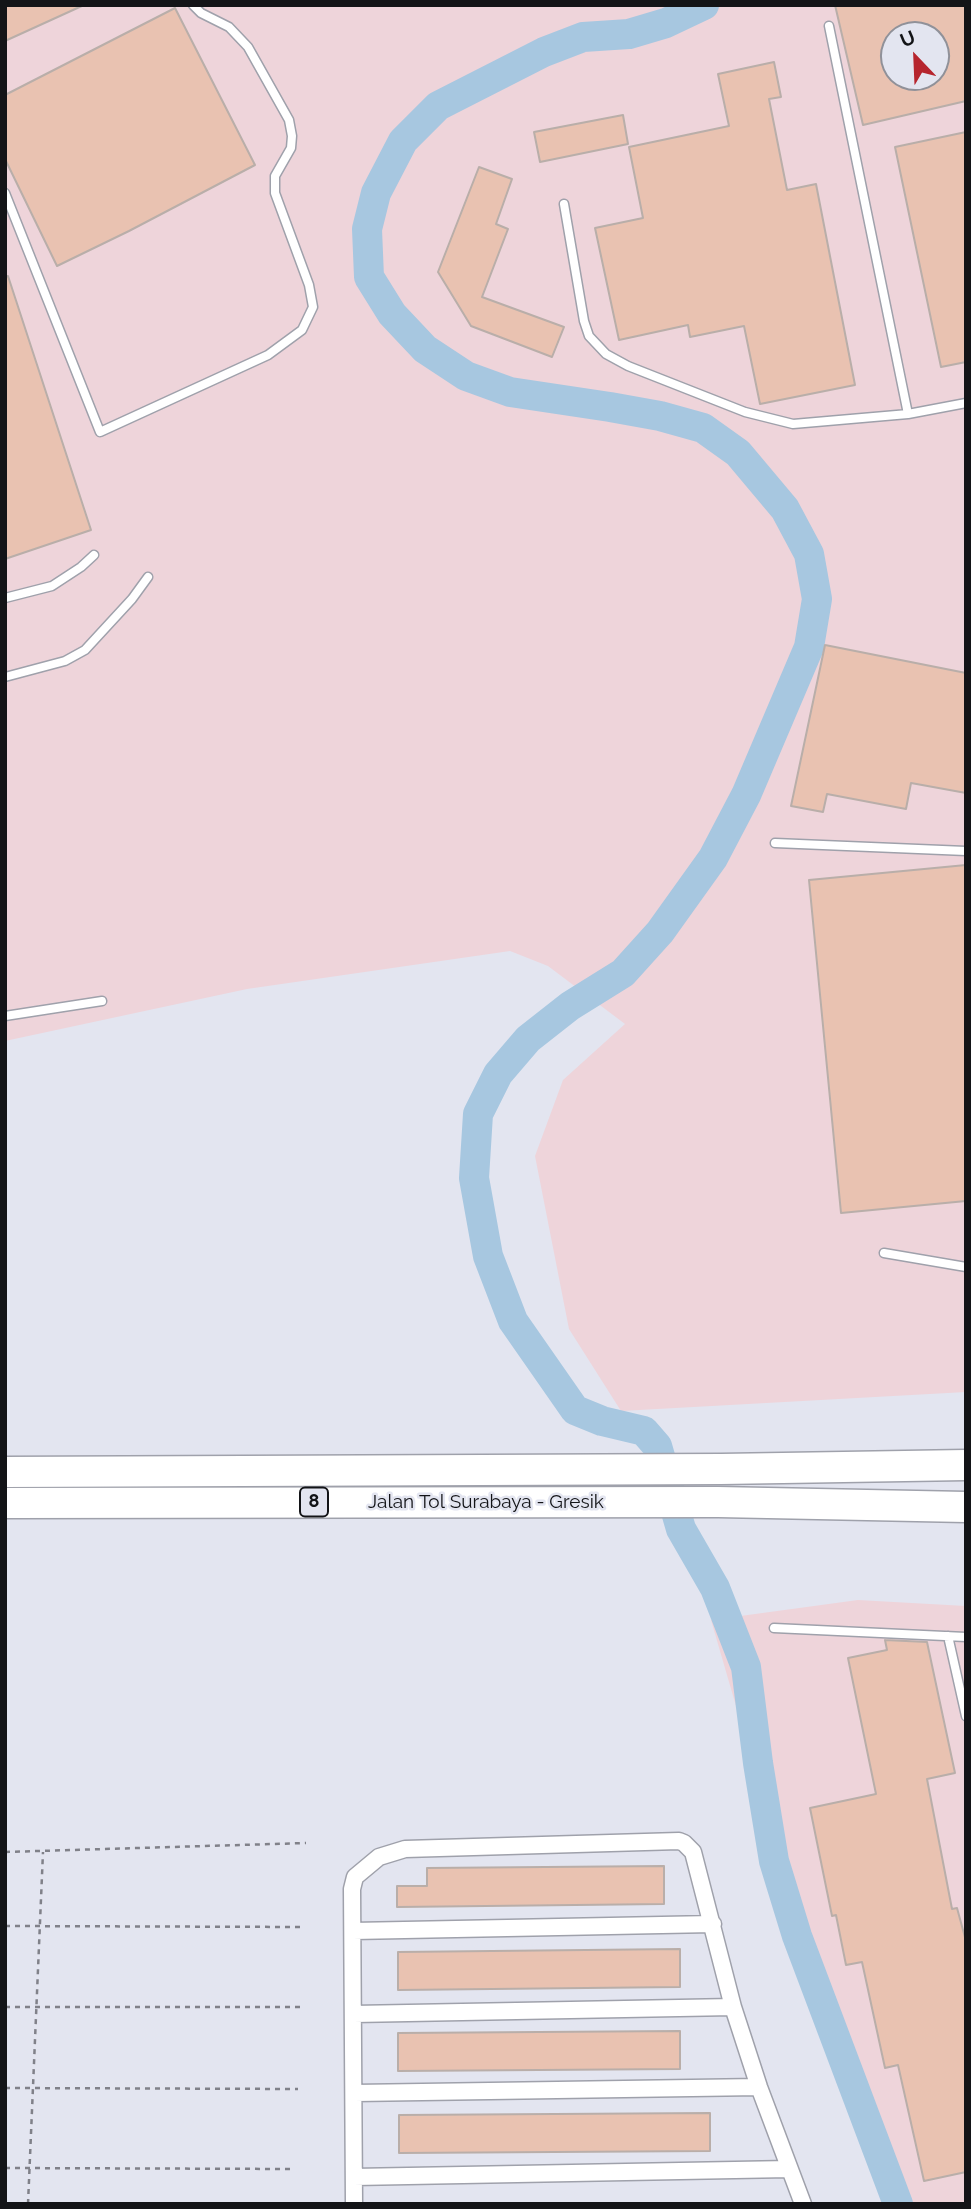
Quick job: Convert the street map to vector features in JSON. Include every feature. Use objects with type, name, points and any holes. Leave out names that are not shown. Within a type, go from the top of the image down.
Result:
[{"type":"highway","name":"Jalan Tol Surabaya - Gresik","points":[[5,1472],[721,1469],[966,1463]]},
{"type":"highway","name":"Jalan Tol Surabaya - Gresik","points":[[5,1503],[718,1502],[966,1507]]},
{"type":"street","points":[[354,2204],[352,1889],[355,1877],[379,1857],[405,1849],[680,1841],[692,1852],[733,2007],[759,2087],[803,2204]]},
{"type":"street","points":[[353,1931],[713,1924]]},
{"type":"street","points":[[354,2014],[733,2007]]},
{"type":"street","points":[[355,2093],[759,2087]]},
{"type":"street","points":[[354,2177],[789,2169]]},
{"type":"lane","points":[[5,193],[100,432],[268,355],[302,330],[313,307],[309,285],[275,193],[275,176],[291,148],[289,120],[248,47],[229,27],[201,13],[194,5]]},
{"type":"lane","points":[[829,26],[908,414]]},
{"type":"lane","points":[[564,204],[583,321],[589,336],[606,354],[628,366],[745,412],[793,424],[908,414],[966,403]]},
{"type":"lane","points":[[5,598],[52,586],[94,555]]},
{"type":"lane","points":[[5,677],[65,661],[85,650],[132,599],[148,577]]},
{"type":"lane","points":[[775,843],[966,851]]},
{"type":"lane","points":[[5,1016],[102,1001]]},
{"type":"lane","points":[[884,1254],[966,1267]]},
{"type":"lane","points":[[774,1628],[966,1637]]},
{"type":"lane","points":[[948,1636],[966,1716]]},
{"type":"path","points":[[5,1852],[306,1843]]},
{"type":"path","points":[[28,2204],[43,1852]]},
{"type":"path","points":[[5,1926],[305,1927]]},
{"type":"path","points":[[5,2007],[305,2007]]},
{"type":"path","points":[[5,2088],[298,2089]]},
{"type":"path","points":[[5,2168],[294,2169]]},
{"type":"shaded area","points":[[5,5],[966,5],[966,1392],[621,1411],[569,1329],[535,1156],[563,1080],[625,1024],[548,966],[510,951],[247,989],[5,1041]]},
{"type":"shaded area","points":[[858,1600],[966,1606],[966,2204],[884,2204],[856,2119],[711,1620]]},
{"type":"building","points":[[5,5],[84,5],[5,41]]},
{"type":"building","points":[[835,5],[966,5],[966,101],[863,125]]},
{"type":"building","points":[[175,8],[255,165],[57,266],[5,159],[5,95]]},
{"type":"building","points":[[774,62],[781,97],[769,99],[787,190],[816,184],[855,385],[760,404],[744,326],[690,337],[688,325],[619,340],[595,228],[643,218],[629,147],[729,126],[718,74]]},
{"type":"building","points":[[623,115],[628,144],[540,162],[534,132]]},
{"type":"building","points":[[966,132],[966,362],[941,367],[895,147]]},
{"type":"building","points":[[479,167],[512,179],[496,224],[508,229],[482,297],[564,327],[552,357],[471,326],[438,272]]},
{"type":"building","points":[[8,276],[91,530],[5,559],[5,277]]},
{"type":"building","points":[[825,645],[966,673],[966,793],[911,783],[906,809],[827,794],[823,812],[791,806]]},
{"type":"building","points":[[966,865],[966,1201],[841,1213],[809,880]]},
{"type":"building","points":[[885,1640],[927,1642],[955,1773],[927,1779],[952,1909],[957,1908],[966,1941],[966,2172],[924,2181],[898,2065],[885,2068],[862,1962],[846,1965],[836,1915],[832,1916],[810,1808],[876,1794],[848,1658],[887,1650]]},
{"type":"building","points":[[664,1866],[664,1904],[397,1907],[397,1886],[427,1886],[427,1868]]},
{"type":"building","points":[[680,1949],[680,1987],[398,1990],[398,1952]]},
{"type":"building","points":[[680,2031],[680,2069],[398,2071],[398,2033]]},
{"type":"building","points":[[710,2113],[710,2151],[399,2153],[399,2115]]},
{"type":"waterway","points":[[704,5],[666,23],[629,34],[583,37],[544,52],[438,106],[403,141],[376,193],[367,229],[369,277],[392,314],[425,349],[466,376],[510,392],[660,416],[703,428],[738,453],[785,509],[809,554],[817,599],[809,647],[746,795],[713,858],[660,932],[623,973],[570,1006],[528,1039],[498,1074],[478,1114],[474,1178],[488,1256],[513,1321],[575,1410],[602,1421],[644,1431],[657,1446],[681,1529],[715,1588],[746,1667],[774,1861],[797,1936],[898,2204]]}]
